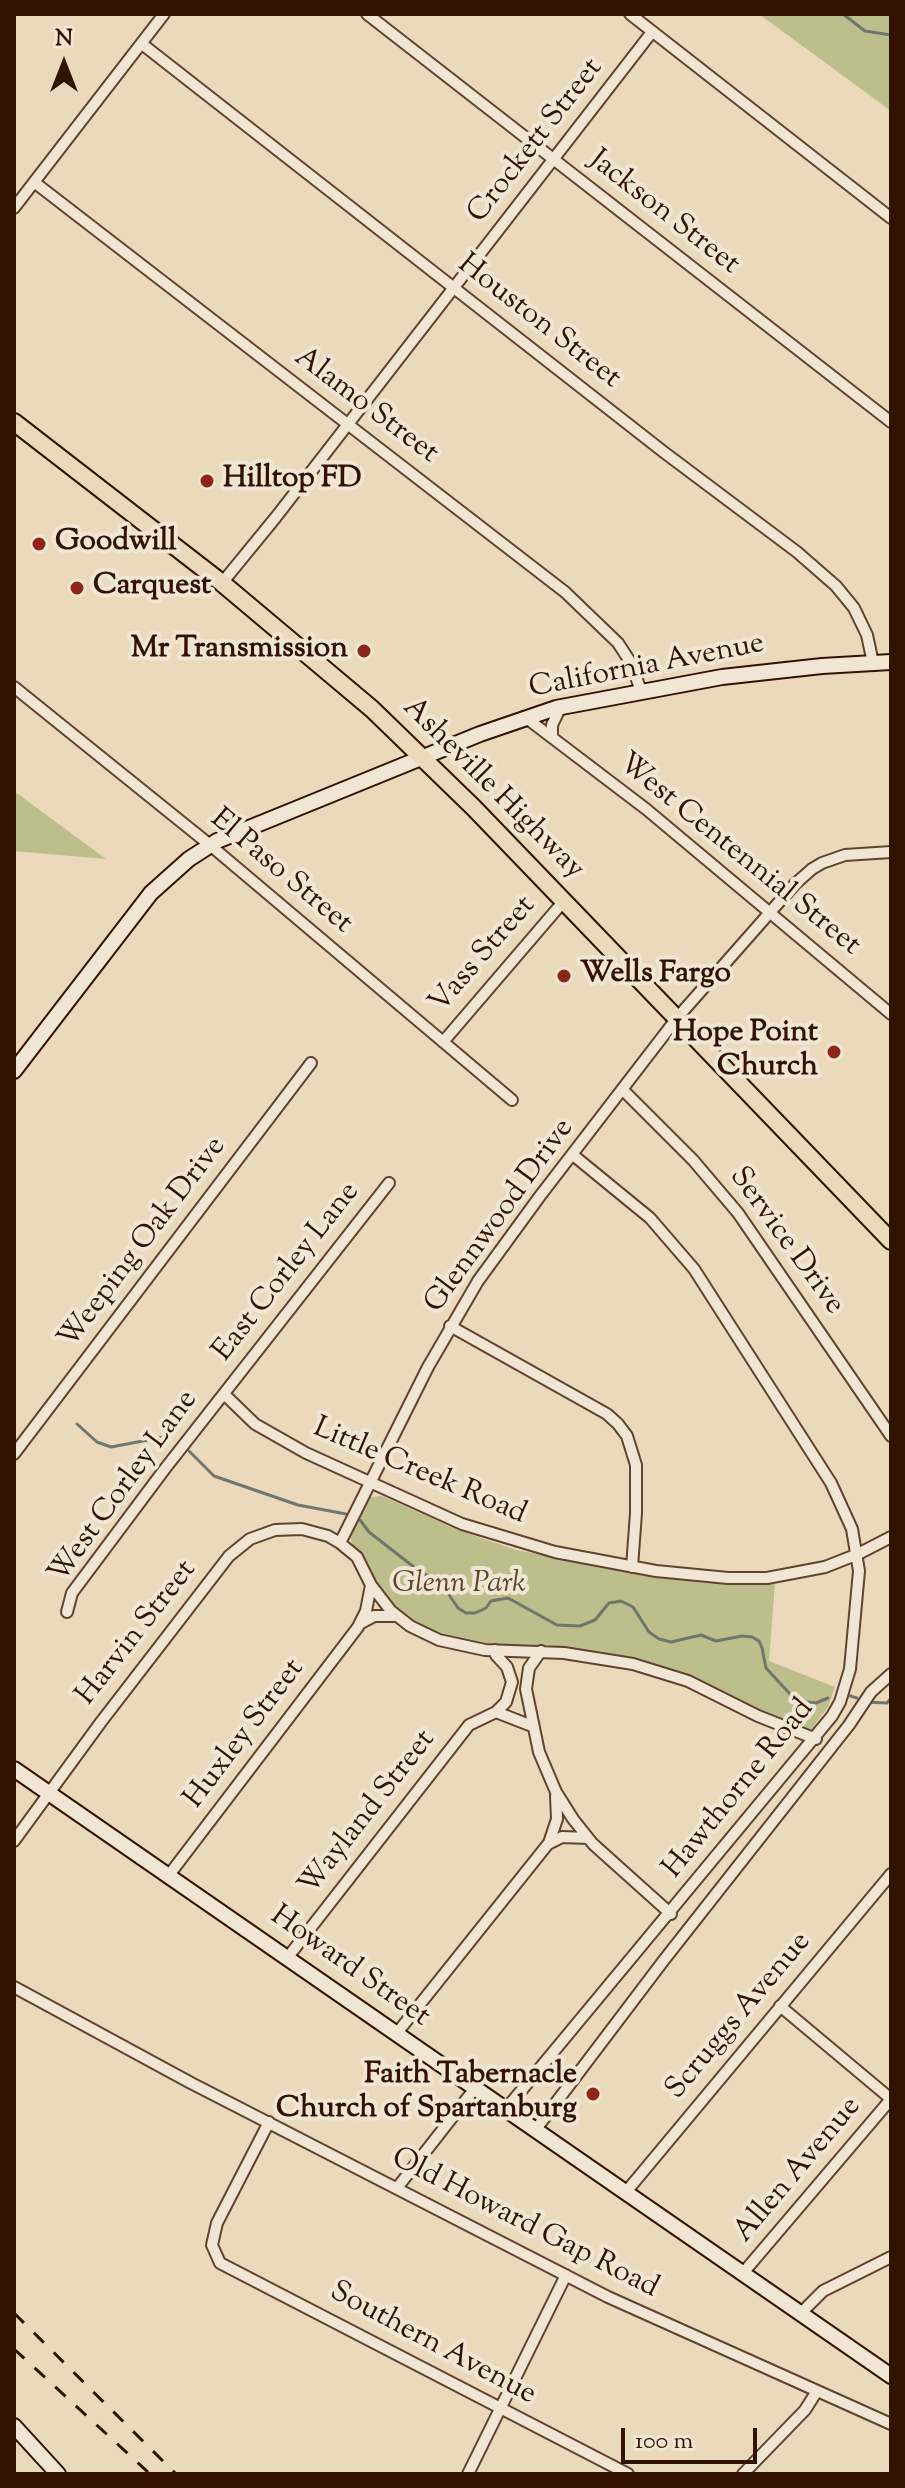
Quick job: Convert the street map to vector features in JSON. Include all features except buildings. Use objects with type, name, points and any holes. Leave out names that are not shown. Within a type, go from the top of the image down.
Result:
[{"type":"main road","name":"Asheville Highway","points":[[14,422],[222,583],[372,709],[423,757],[891,1241]]},
{"type":"street","points":[[14,208],[164,14]]},
{"type":"street","name":"Jackson Street","points":[[367,14],[891,422]]},
{"type":"street","points":[[630,14],[891,218]]},
{"type":"street","name":"Crockett Street","points":[[222,583],[652,32]]},
{"type":"street","name":"Houston Street","points":[[142,44],[797,552],[836,586],[862,621],[873,663]]},
{"type":"street","name":"Alamo Street","points":[[34,182],[464,512],[589,613],[626,654],[641,691]]},
{"type":"street","name":"California Avenue","points":[[14,1071],[151,893],[179,867],[210,845],[252,825],[525,717],[561,706],[772,671],[891,662]]},
{"type":"street","name":"El Paso Street","points":[[14,687],[210,845],[512,1100]]},
{"type":"street","points":[[552,737],[552,725],[561,706]]},
{"type":"street","name":"West Centennial Street","points":[[525,717],[646,809],[891,1014]]},
{"type":"street","name":"Glennwood Drive","points":[[340,1543],[450,1326],[508,1238],[677,1018],[795,884],[822,863],[845,855],[891,852]]},
{"type":"street","name":"Vass Street","points":[[443,1042],[563,902]]},
{"type":"street","name":"Weeping Oak Drive","points":[[14,1454],[311,1063]]},
{"type":"street","name":"Service Drive","points":[[623,1090],[693,1160],[738,1213],[891,1436]]},
{"type":"street","name":"Hawthorne Road","points":[[506,2109],[816,1739],[840,1702],[849,1671],[859,1571],[852,1529],[831,1483],[694,1269],[650,1218],[573,1155]]},
{"type":"street","name":"East Corley Lane","points":[[224,1394],[389,1183]]},
{"type":"street","points":[[450,1326],[607,1414],[618,1424],[627,1436],[636,1465],[632,1567]]},
{"type":"street","name":"Little Creek Road","points":[[224,1394],[255,1424],[306,1453],[492,1535],[555,1552],[704,1577],[767,1578],[806,1572],[858,1554],[891,1537]]},
{"type":"street","name":"West Corley Lane","points":[[67,1612],[72,1593],[224,1394]]},
{"type":"street","name":"Harvin Street","points":[[14,1841],[238,1547],[262,1533],[289,1528],[316,1531],[340,1543]]},
{"type":"street","points":[[340,1543],[357,1557],[371,1585],[397,1616],[420,1632],[439,1640],[495,1650],[599,1657],[661,1671],[816,1739]]},
{"type":"street","name":"Huxley Street","points":[[169,1875],[361,1623],[371,1585]]},
{"type":"street","points":[[361,1623],[381,1615],[397,1616]]},
{"type":"street","points":[[495,1650],[507,1667],[512,1682],[506,1702],[496,1712],[532,1726]]},
{"type":"street","points":[[541,1651],[526,1679],[532,1726],[556,1792],[588,1838],[671,1914]]},
{"type":"street","points":[[536,2129],[849,1725],[871,1692],[891,1674]]},
{"type":"street","name":"Wayland Street","points":[[288,1957],[469,1725],[496,1712]]},
{"type":"street","name":"Howard Street","points":[[14,1769],[891,2376]]},
{"type":"street","points":[[397,2033],[548,1844],[557,1819],[556,1792]]},
{"type":"street","points":[[548,1844],[562,1837],[588,1838]]},
{"type":"street","name":"Scruggs Avenue","points":[[626,2192],[891,1874]]},
{"type":"street","name":"Old Howard Gap Road","points":[[14,1987],[127,2050],[650,2317],[891,2424]]},
{"type":"street","points":[[780,2006],[891,2099]]},
{"type":"street","points":[[397,2188],[476,2087]]},
{"type":"street","name":"Allen Avenue","points":[[743,2273],[891,2099]]},
{"type":"street","name":"Southern Avenue","points":[[269,2122],[217,2223],[212,2245],[214,2256],[223,2265],[628,2474]]},
{"type":"street","points":[[801,2313],[823,2291],[891,2257]]},
{"type":"street","points":[[468,2474],[566,2275]]},
{"type":"street","points":[[743,2474],[805,2410],[817,2391]]},
{"type":"street","points":[[14,2426],[58,2474]]},
{"type":"green space","points":[[759,14],[891,14],[891,111]]},
{"type":"green space","points":[[14,791],[106,859],[14,851]]},
{"type":"green space","name":"Glenn Park","points":[[382,1496],[458,1530],[516,1550],[659,1576],[722,1582],[775,1582],[769,1661],[835,1687],[828,1707],[810,1731],[764,1714],[683,1673],[630,1658],[583,1649],[483,1643],[441,1636],[404,1616],[386,1598],[366,1560],[352,1545],[350,1532],[371,1497]]},
{"type":"waterway","points":[[843,14],[865,31],[891,35]]},
{"type":"waterway","points":[[77,1424],[97,1442],[111,1447],[169,1436]]},
{"type":"waterway","points":[[189,1451],[214,1476],[298,1505],[346,1514]]},
{"type":"waterway","points":[[360,1520],[369,1532],[419,1571],[441,1583],[458,1608],[466,1613],[475,1613],[486,1608],[491,1601],[508,1598],[557,1625],[580,1626],[595,1620],[609,1603],[621,1601],[633,1607],[649,1632],[659,1639],[671,1642],[701,1635],[716,1641],[752,1637],[759,1641],[766,1668],[790,1694],[799,1701],[816,1703],[828,1698]]},
{"type":"waterway","points":[[847,1695],[857,1698]]},
{"type":"waterway","points":[[866,1702],[887,1703],[891,1698]]},
{"type":"railway","points":[[14,2313],[176,2474]]},
{"type":"railway","points":[[14,2349],[150,2474]]},
{"type":"place","name":"Hilltop FD","points":[[207,481]]},
{"type":"place","name":"Goodwill","points":[[39,544]]},
{"type":"place","name":"Carquest","points":[[77,588]]},
{"type":"place","name":"Mr Transmission","points":[[364,651]]},
{"type":"place","name":"Wells Fargo","points":[[564,976]]},
{"type":"place","name":"Hope Point Church","points":[[834,1052]]},
{"type":"place","name":"Faith Tabernacle Church of Spartanburg","points":[[593,2094]]}]
